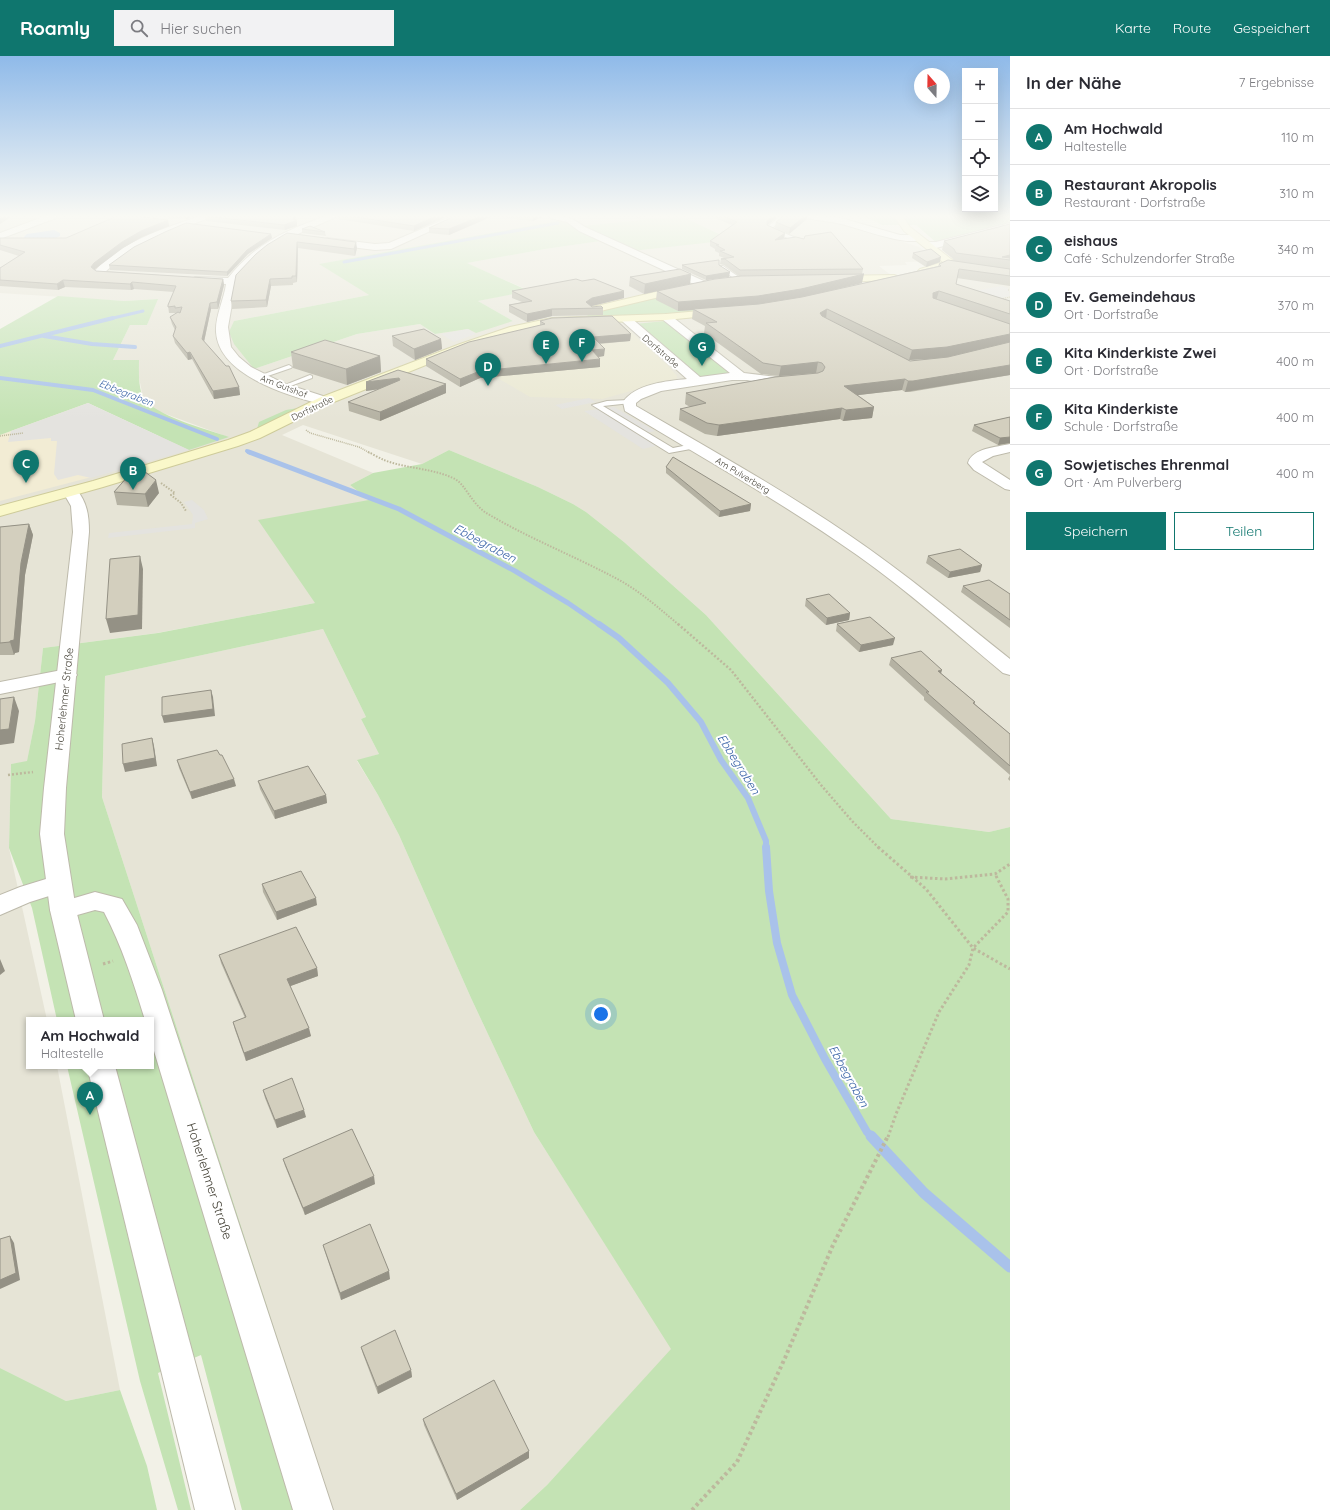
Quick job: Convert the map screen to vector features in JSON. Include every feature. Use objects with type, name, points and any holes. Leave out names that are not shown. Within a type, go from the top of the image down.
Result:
[{"type":"main road","name":"Dorfstraße","points":[[552,322],[559,318],[702,284]]},
{"type":"main road","points":[[855,289],[876,284]]},
{"type":"main road","name":"Dorfstraße","points":[[0,510],[71,492],[238,441],[290,419],[324,401],[488,337],[514,329],[552,322],[666,317],[731,311]]},
{"type":"street","name":"Am Gutshof","points":[[230,284],[223,322],[222,338],[225,346],[233,357],[243,367],[259,377],[324,401]]},
{"type":"street","points":[[666,317],[741,376]]},
{"type":"street","name":"Dorfstraße","points":[[626,319],[697,382]]},
{"type":"street","points":[[629,402],[634,396],[646,391],[741,376],[775,382],[796,380]]},
{"type":"street","name":"Am Pulverberg","points":[[629,402],[630,408],[799,508],[843,538],[880,564],[1010,669]]},
{"type":"street","points":[[1010,448],[988,453],[976,459],[976,463],[979,467],[1010,486]]},
{"type":"street","name":"Hoherlehmer Straße","points":[[71,492],[78,501],[81,515],[52,834],[63,910],[89,1017]]},
{"type":"street","points":[[0,688],[67,675]]},
{"type":"street","points":[[0,906],[25,893],[59,884]]},
{"type":"street","name":"Hoherlehmer Straße","points":[[63,910],[95,901],[113,905],[124,925],[149,990],[313,1510]]},
{"type":"street","points":[[102,1069],[215,1510]]},
{"type":"lane","points":[[259,377],[289,367]]},
{"type":"lane","points":[[283,387],[310,377]]},
{"type":"lane","points":[[629,402],[596,405],[672,451],[693,446]]},
{"type":"path","points":[[995,301],[1010,297]]},
{"type":"path","points":[[304,429],[310,433],[359,447],[384,460],[444,475],[456,480],[461,484],[479,509],[501,522],[586,562],[652,601],[731,670],[753,696],[821,785],[852,821],[910,877],[926,889],[973,948],[1010,969]]},
{"type":"path","points":[[0,436],[23,433]]},
{"type":"path","points":[[159,482],[176,493],[171,495],[181,503],[186,511]]},
{"type":"path","points":[[8,775],[33,772]]},
{"type":"path","points":[[910,877],[945,879],[995,874],[1010,864]]},
{"type":"path","points":[[692,1510],[737,1462],[785,1358],[833,1246],[892,1129],[896,1114],[939,1012],[969,965],[973,948],[1008,912],[1008,899],[995,874]]},
{"type":"shaded area","points":[[0,284],[351,284],[369,295],[234,321],[254,369],[357,334],[420,324],[435,334],[513,321],[478,301],[528,290],[514,284],[1010,284],[1010,827],[989,832],[891,819],[706,615],[624,542],[586,512],[573,504],[538,487],[449,450],[422,464],[303,425],[282,435],[373,473],[350,485],[369,500],[315,603],[157,633],[43,648],[35,721],[27,762],[11,764],[9,848],[46,1017],[26,1017],[26,1069],[58,1069],[120,1390],[66,1401],[0,1368],[0,435],[228,437],[155,410],[143,397],[138,373],[139,360],[113,360],[130,325],[147,325],[157,299],[124,301],[0,293]]},
{"type":"shaded area","points":[[1001,286],[1008,288],[1010,296],[971,304],[944,297]]},
{"type":"shaded area","points":[[619,324],[630,331],[668,366],[677,376],[676,381],[649,386],[602,399],[530,397],[474,364]]},
{"type":"shaded area","points":[[468,329],[476,334],[454,342],[441,334]]},
{"type":"shaded area","points":[[589,398],[596,402],[562,409],[555,405]]},
{"type":"shaded area","points":[[88,403],[126,468],[0,501],[0,435]]},
{"type":"shaded area","points":[[88,403],[189,450],[91,478],[78,475],[58,480],[54,474],[57,441],[51,441],[51,438],[8,442],[11,431]]},
{"type":"shaded area","points":[[614,407],[655,431],[647,433],[663,444],[643,449],[584,411]]},
{"type":"shaded area","points":[[192,500],[204,510],[208,519],[195,523],[195,528],[108,538],[109,533],[192,524],[193,515],[184,502]]},
{"type":"shaded area","points":[[323,629],[366,717],[361,719],[379,754],[357,761],[378,795],[399,835],[471,998],[534,1132],[672,1349],[547,1485],[520,1510],[333,1510],[102,797],[105,676]]},
{"type":"green space","points":[[351,284],[513,284],[529,291],[478,301],[513,321],[476,333],[468,329],[435,334],[420,324],[357,334],[254,369],[234,344],[229,332],[234,321],[369,295]]},
{"type":"green space","points":[[691,289],[726,308],[674,315],[593,318],[587,316],[590,313]]},
{"type":"green space","points":[[58,296],[124,301],[158,299],[147,325],[130,325],[113,360],[139,360],[141,393],[148,404],[157,410],[195,426],[229,437],[189,450],[88,403],[0,435],[0,329]]},
{"type":"green space","points":[[665,321],[731,374],[701,377],[695,376],[635,324]]},
{"type":"green space","points":[[304,407],[257,429],[259,422],[286,410]]},
{"type":"green space","points":[[449,450],[538,487],[586,512],[624,542],[706,615],[891,819],[989,832],[1010,827],[1010,1510],[520,1510],[547,1485],[671,1349],[534,1132],[471,998],[399,835],[378,795],[357,760],[379,754],[361,719],[366,717],[323,629],[105,676],[102,797],[333,1510],[242,1510],[201,1355],[158,1373],[191,1510],[178,1510],[140,1381],[68,1069],[154,1069],[154,1017],[56,1017],[32,908],[9,848],[11,764],[27,761],[35,721],[43,648],[158,633],[315,603],[258,520],[369,500],[350,485],[373,473],[422,464]]},
{"type":"green space","points":[[0,1368],[66,1401],[120,1390],[147,1466],[157,1510],[0,1510]]},
{"type":"building","points":[[152,284],[222,284],[217,302],[210,303],[202,339],[226,366],[229,366],[239,387],[213,391],[190,352],[187,353],[173,336],[176,327],[170,317],[178,312],[180,313],[182,307],[168,307],[176,286]]},
{"type":"building","points":[[234,284],[269,284],[266,300],[231,301]]},
{"type":"building","points":[[550,284],[606,284],[624,291],[592,298],[586,302],[592,307],[601,306],[603,308],[552,309],[527,314],[509,305],[532,301],[512,291]]},
{"type":"building","points":[[692,284],[823,284],[758,296],[678,302],[657,291]]},
{"type":"building","points":[[861,284],[956,284],[1010,301],[1010,314],[939,291],[933,293],[933,298],[1010,324],[1010,334],[947,347],[912,350],[827,309],[820,313],[822,316],[910,361],[948,357],[1010,342],[1010,365],[913,381],[908,381],[905,379],[844,386],[874,407],[846,410],[842,408],[719,425],[707,423],[680,409],[706,403],[686,393],[775,377],[818,373],[823,371],[825,367],[822,363],[818,362],[781,366],[763,363],[706,323],[717,322],[693,309],[759,304],[802,297]]},
{"type":"building","points":[[612,316],[631,334],[593,337],[605,349],[592,350],[600,359],[480,371],[460,379],[426,359],[469,342],[545,324],[540,321],[552,318]]},
{"type":"building","points":[[424,329],[441,339],[414,349],[392,336]]},
{"type":"building","points":[[325,340],[380,356],[346,369],[291,352]]},
{"type":"building","points":[[398,370],[446,384],[380,412],[348,402],[400,380],[399,378],[366,382]]},
{"type":"building","points":[[1010,417],[1010,437],[1000,438],[974,425]]},
{"type":"building","points":[[673,457],[751,504],[720,511],[666,467]]},
{"type":"building","points":[[137,466],[156,480],[145,494],[114,492]]},
{"type":"building","points":[[29,524],[21,563],[14,640],[0,643],[0,527]]},
{"type":"building","points":[[960,549],[982,565],[950,572],[928,556]]},
{"type":"building","points":[[140,556],[138,615],[106,619],[110,559]]},
{"type":"building","points":[[989,580],[1010,594],[1010,620],[963,586]]},
{"type":"building","points":[[829,594],[850,613],[827,618],[806,599]]},
{"type":"building","points":[[870,617],[895,638],[861,645],[837,624]]},
{"type":"building","points":[[921,651],[942,670],[938,671],[1010,734],[1010,766],[926,692],[929,692],[891,658]]},
{"type":"building","points":[[211,690],[213,709],[162,716],[162,697]]},
{"type":"building","points":[[14,697],[9,729],[0,730],[0,699]]},
{"type":"building","points":[[152,738],[155,758],[123,764],[122,744]]},
{"type":"building","points":[[217,750],[220,755],[222,755],[234,779],[190,792],[177,760]]},
{"type":"building","points":[[308,766],[326,795],[274,811],[258,781]]},
{"type":"building","points":[[301,871],[316,898],[276,912],[262,884]]},
{"type":"building","points":[[296,927],[317,968],[287,979],[309,1028],[244,1053],[233,1022],[246,1017],[219,955]]},
{"type":"building","points":[[292,1078],[304,1110],[275,1120],[263,1090]]},
{"type":"building","points":[[352,1129],[374,1176],[303,1208],[283,1159]]},
{"type":"building","points":[[370,1224],[389,1271],[340,1293],[323,1245]]},
{"type":"building","points":[[10,1236],[16,1273],[0,1280],[0,1239]]},
{"type":"building","points":[[395,1330],[411,1370],[377,1387],[361,1347]]},
{"type":"building","points":[[494,1380],[529,1451],[456,1494],[423,1419]]},
{"type":"waterway","points":[[109,319],[143,311]]},
{"type":"waterway","points":[[0,346],[113,318]]},
{"type":"waterway","points":[[44,336],[92,344],[135,347]]},
{"type":"waterway","name":"Ebbegraben","points":[[0,378],[93,390],[217,439]]},
{"type":"waterway","name":"Ebbegraben","points":[[249,452],[399,509],[515,571],[568,603],[600,625]]},
{"type":"waterway","name":"Ebbegraben","points":[[599,624],[619,638],[668,683],[701,722],[721,760],[748,798],[766,841],[766,847]]},
{"type":"waterway","name":"Ebbegraben","points":[[766,847],[769,891],[777,943],[792,995],[825,1059],[867,1132],[871,1136]]},
{"type":"waterway","name":"Ebbegraben","points":[[871,1136],[924,1193],[1010,1267]]},
{"type":"place","name":"Kita Kinderkiste","points":[[582,362]]},
{"type":"place","name":"Kita Kinderkiste Zwei","points":[[546,364]]},
{"type":"place","name":"Sowjetisches Ehrenmal","points":[[702,366]]},
{"type":"place","name":"Ev. Gemeindehaus","points":[[488,386]]},
{"type":"place","name":"eishaus","points":[[26,483]]},
{"type":"place","name":"Restaurant Akropolis","points":[[133,490]]},
{"type":"place","name":"Am Hochwald","points":[[90,1115]]}]
